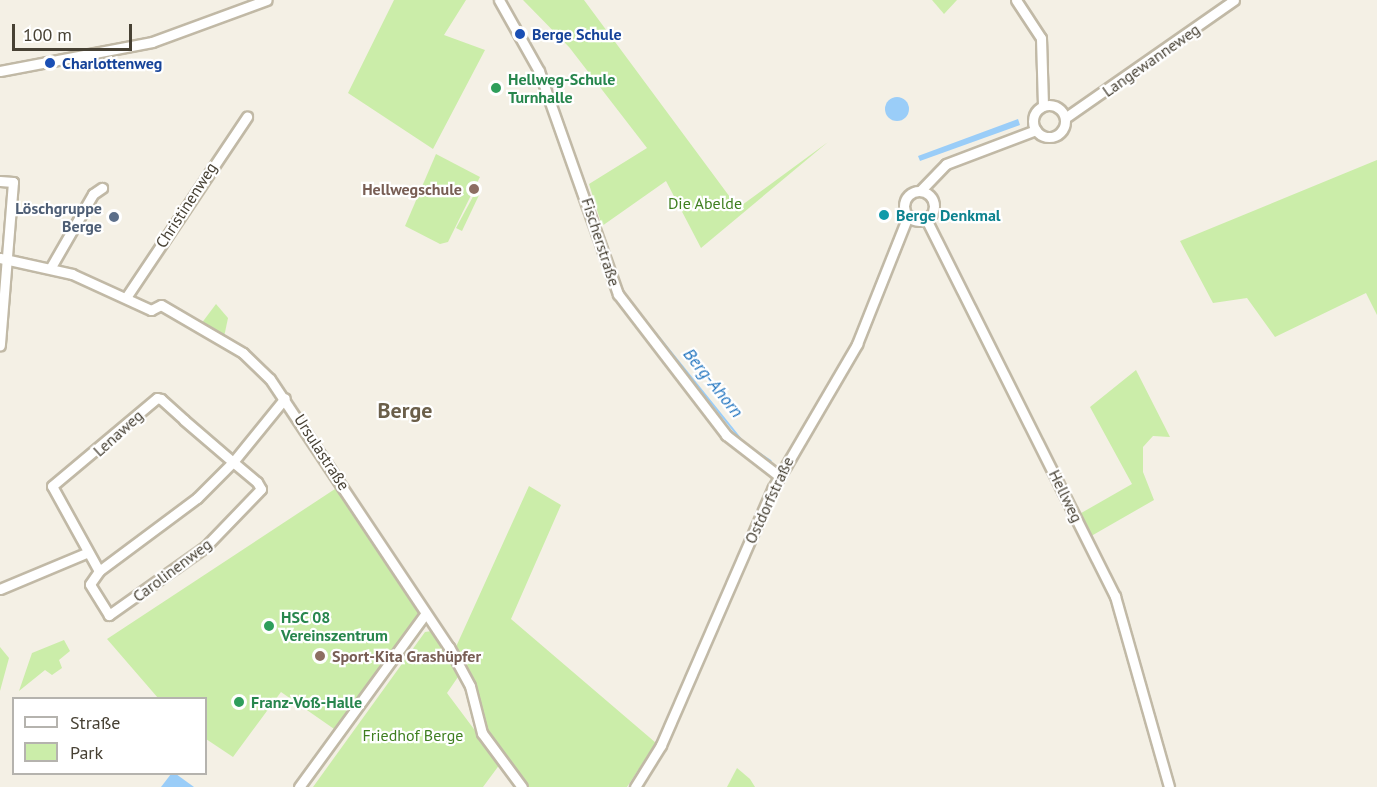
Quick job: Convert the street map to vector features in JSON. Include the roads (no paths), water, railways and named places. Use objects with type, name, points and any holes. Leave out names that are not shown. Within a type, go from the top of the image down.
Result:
[{"type":"street","points":[[0,71],[145,44],[267,0]]},
{"type":"street","name":"Fischerstraße","points":[[499,0],[541,77],[618,294],[726,435],[779,476]]},
{"type":"street","points":[[1016,0],[1041,38],[1043,106],[1034,116],[1036,130]]},
{"type":"street","name":"Langewanneweg","points":[[1065,118],[1234,0]]},
{"type":"street","points":[[920,191],[933,203],[926,219],[908,216],[905,199],[920,191],[946,164],[1036,130],[1056,136],[1065,118],[1055,106],[1043,106]]},
{"type":"street","name":"Christinenweg","points":[[127,296],[247,117]]},
{"type":"street","points":[[0,180],[13,182],[4,258],[0,345]]},
{"type":"street","points":[[51,267],[93,194],[102,188]]},
{"type":"street","name":"Ostdorfstraße","points":[[635,787],[661,746],[779,476],[857,344],[908,216]]},
{"type":"street","name":"Hellweg","points":[[926,219],[1115,596],[1169,787]]},
{"type":"street","name":"Ursulastraße","points":[[4,258],[51,267],[127,296],[151,310],[162,305],[243,354],[285,398],[463,669],[482,733],[522,787]]},
{"type":"street","name":"Lenaweg","points":[[99,571],[86,553],[86,543],[52,486],[157,398],[257,482]]},
{"type":"street","points":[[99,571],[162,529],[233,462],[285,398]]},
{"type":"street","name":"Carolinenweg","points":[[99,571],[90,584],[109,615],[205,547],[258,495],[257,482]]},
{"type":"street","points":[[0,589],[86,553]]},
{"type":"street","points":[[299,787],[426,613]]},
{"type":"water","points":[[897,97],[902,98],[908,104],[908,114],[902,120],[897,121],[892,120],[886,114],[885,109],[886,104],[892,98]]},
{"type":"water","points":[[1018,119],[1020,125],[920,161],[918,156]]},
{"type":"water","points":[[170,775],[177,775],[194,787],[161,787]]},
{"type":"waterway","name":"Berg-Ahorn","points":[[641,315],[744,443],[771,461]]},
{"type":"place","name":"Berge Schule","points":[[520,34]]},
{"type":"place","name":"Charlottenweg","points":[[50,63]]},
{"type":"place","name":"Hellweg-Schule Turnhalle","points":[[496,88]]},
{"type":"place","name":"Hellwegschule","points":[[474,189]]},
{"type":"place","name":"Berge Denkmal","points":[[884,215]]},
{"type":"place","name":"Löschgruppe Berge","points":[[114,217]]},
{"type":"place","name":"HSC 08 Vereinszentrum","points":[[269,626]]},
{"type":"place","name":"Sport-Kita Grashüpfer","points":[[320,656]]},
{"type":"place","name":"Franz-Voß-Halle","points":[[239,702]]},
{"type":"district","name":"Berge","points":[[405,411]]},
{"type":"park label","name":"Die Abelde","points":[[705,203]]},
{"type":"park label","name":"Friedhof Berge","points":[[413,735]]}]
